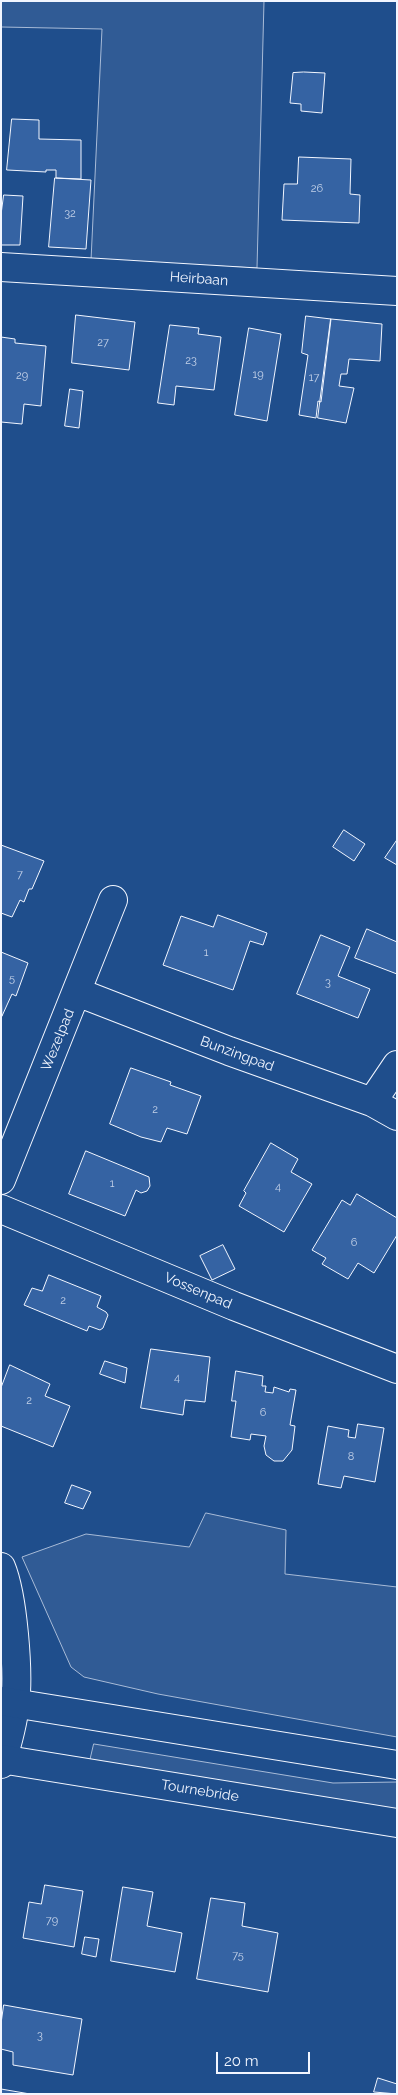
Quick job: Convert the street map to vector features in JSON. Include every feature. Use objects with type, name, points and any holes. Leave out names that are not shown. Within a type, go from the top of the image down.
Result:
[{"type":"street","name":"Heirbaan","points":[[1,267],[397,291]]},
{"type":"street","name":"Wezelpad","points":[[1,1180],[113,900]]},
{"type":"street","name":"Bunzingpad","points":[[77,992],[229,1052],[372,1102],[397,1116]]},
{"type":"street","points":[[372,1102],[397,1065]]},
{"type":"street","name":"Vossenpad","points":[[1,1209],[234,1306],[397,1369]]},
{"type":"street","points":[[1,1567],[6,1578],[13,1633],[2,1761]]},
{"type":"street","points":[[8,1702],[397,1765]]},
{"type":"street","name":"Tournebride","points":[[2,1761],[397,1823]]},
{"type":"shaded area","points":[[1,1],[264,1],[257,268],[91,260],[102,29],[1,27]]},
{"type":"shaded area","points":[[206,1513],[286,1530],[285,1574],[397,1587],[397,1737],[158,1694],[84,1677],[71,1667],[22,1557],[86,1534],[189,1547]]},
{"type":"shaded area","points":[[94,1744],[333,1783],[397,1782],[397,1810],[90,1761]]},
{"type":"building","points":[[293,73],[325,73],[322,113],[301,111],[301,104],[290,103]]},
{"type":"building","points":[[12,119],[39,120],[39,139],[81,140],[81,179],[56,178],[56,170],[46,170],[46,172],[7,170]]},
{"type":"building","points":[[299,157],[351,159],[350,194],[360,195],[359,223],[282,220],[284,184],[297,184]]},
{"type":"building","points":[[55,178],[91,180],[86,249],[49,247]]},
{"type":"building","points":[[4,195],[23,196],[20,245],[1,245],[1,215]]},
{"type":"building","points":[[76,315],[135,322],[129,370],[72,363]]},
{"type":"building","points":[[306,316],[331,319],[321,402],[318,401],[316,418],[299,415],[308,355],[302,353]]},
{"type":"building","points":[[331,319],[382,324],[380,361],[349,359],[347,374],[341,374],[339,386],[354,388],[346,423],[318,418]]},
{"type":"building","points":[[170,325],[199,328],[198,334],[221,337],[214,390],[176,386],[174,405],[158,403]]},
{"type":"building","points":[[249,328],[281,334],[267,421],[235,415]]},
{"type":"building","points":[[1,337],[15,339],[15,343],[46,346],[41,406],[24,404],[22,424],[1,422]]},
{"type":"building","points":[[70,389],[83,391],[79,428],[65,426]]},
{"type":"building","points":[[344,830],[365,844],[354,861],[333,847]]},
{"type":"building","points":[[397,840],[397,865],[385,858]]},
{"type":"building","points":[[1,845],[44,861],[32,889],[29,889],[24,902],[20,900],[12,917],[1,913]]},
{"type":"building","points":[[218,915],[267,933],[263,945],[250,941],[233,990],[163,965],[181,916],[213,927]]},
{"type":"building","points":[[367,929],[397,942],[397,974],[355,958]]},
{"type":"building","points":[[321,935],[350,947],[338,976],[370,989],[358,1018],[297,994]]},
{"type":"building","points":[[1,952],[28,963],[16,996],[12,994],[2,1016]]},
{"type":"building","points":[[131,1068],[171,1082],[170,1085],[201,1096],[187,1134],[167,1128],[161,1142],[141,1137],[110,1124]]},
{"type":"building","points":[[271,1143],[298,1159],[291,1172],[312,1184],[284,1232],[239,1206],[246,1193],[244,1191]]},
{"type":"building","points":[[86,1151],[149,1177],[150,1186],[147,1191],[141,1193],[136,1190],[125,1216],[69,1194]]},
{"type":"building","points":[[357,1194],[397,1218],[397,1235],[374,1273],[358,1263],[348,1279],[322,1264],[326,1258],[312,1250],[342,1200],[350,1205]]},
{"type":"building","points":[[223,1245],[235,1269],[212,1280],[200,1256]]},
{"type":"building","points":[[49,1275],[101,1296],[97,1307],[108,1315],[103,1328],[100,1330],[89,1326],[87,1331],[24,1305],[32,1288],[42,1291]]},
{"type":"building","points":[[151,1349],[210,1357],[205,1402],[185,1400],[183,1415],[141,1408]]},
{"type":"building","points":[[105,1361],[127,1368],[125,1383],[100,1374]]},
{"type":"building","points":[[10,1365],[50,1384],[45,1396],[70,1406],[53,1447],[1,1426],[1,1388]]},
{"type":"building","points":[[236,1371],[263,1376],[262,1386],[266,1386],[265,1392],[273,1393],[274,1387],[289,1392],[290,1389],[296,1390],[290,1425],[295,1426],[292,1450],[283,1461],[274,1461],[266,1455],[264,1446],[266,1436],[251,1434],[250,1440],[231,1437],[236,1401],[232,1401]]},
{"type":"building","points":[[358,1424],[384,1428],[375,1482],[344,1476],[341,1488],[318,1484],[328,1426],[349,1430],[348,1437],[355,1438]]},
{"type":"building","points":[[72,1485],[91,1492],[83,1509],[65,1503]]},
{"type":"building","points":[[45,1885],[83,1891],[74,1947],[23,1938],[29,1902],[41,1904]]},
{"type":"building","points":[[123,1887],[153,1892],[147,1926],[182,1933],[175,1972],[111,1961]]},
{"type":"building","points":[[211,1898],[245,1903],[242,1926],[278,1933],[268,1992],[197,1979]]},
{"type":"building","points":[[85,1937],[99,1939],[96,1957],[82,1954]]},
{"type":"building","points":[[4,2005],[82,2019],[73,2075],[13,2065],[13,2052],[1,2049],[1,2024]]},
{"type":"building","points":[[378,2078],[397,2084],[397,2094],[374,2092]]},
{"type":"building","points":[[1,2089],[30,2094],[1,2094]]}]
